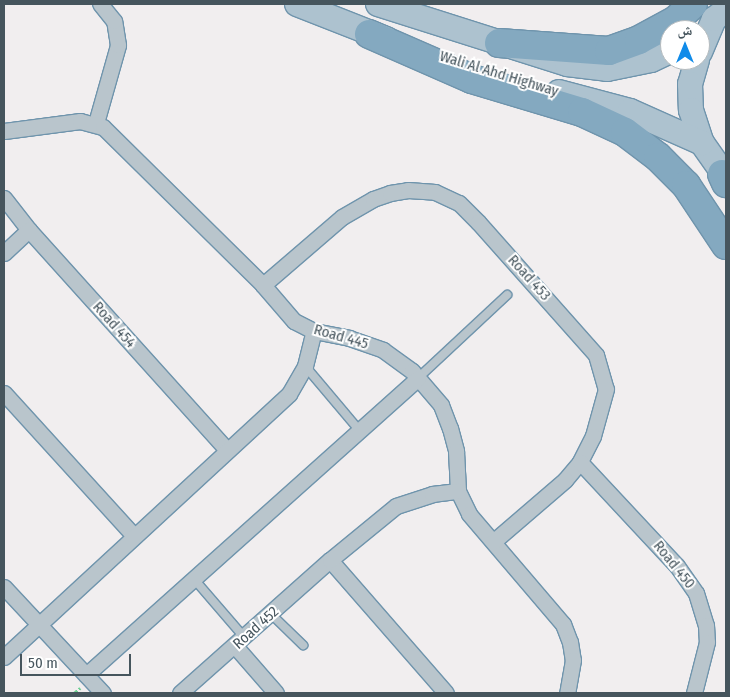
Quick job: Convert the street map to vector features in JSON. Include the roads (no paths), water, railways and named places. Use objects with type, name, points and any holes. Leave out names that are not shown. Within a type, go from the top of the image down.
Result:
[{"type":"highway","points":[[499,43],[609,51],[639,40],[668,24],[708,16]]},
{"type":"highway","points":[[368,34],[472,79],[582,112],[625,132],[658,157],[686,185],[726,245]]},
{"type":"main road","name":"Wali Al Ahd Highway","points":[[297,4],[368,34],[479,69],[630,111],[702,142]]},
{"type":"main road","name":"Wali Al Ahd Highway","points":[[378,4],[567,64],[608,69],[651,60],[660,56]]},
{"type":"main road","points":[[694,70],[690,84],[691,110],[702,142],[725,178]]},
{"type":"street","points":[[4,131],[80,122],[96,124],[118,45],[114,21],[100,4]]},
{"type":"street","name":"Road 445","points":[[96,124],[110,131],[263,285],[294,321],[314,331],[349,338],[383,350],[418,378],[441,404],[456,451],[458,492],[469,514],[563,624],[570,642],[572,660],[567,693]]},
{"type":"street","name":"Road 453","points":[[263,285],[342,217],[373,199],[421,190],[453,200],[469,212],[491,236],[589,346],[602,365],[605,400],[593,436],[580,462],[565,480],[494,541]]},
{"type":"street","name":"Road 454","points":[[4,198],[29,230],[227,450]]},
{"type":"street","points":[[4,253],[29,230]]},
{"type":"street","points":[[4,656],[39,625],[132,535],[289,394],[306,366],[314,331]]},
{"type":"street","points":[[86,675],[418,378]]},
{"type":"street","points":[[4,393],[132,535]]},
{"type":"street","name":"Road 450","points":[[580,462],[678,566],[696,593],[706,625],[706,642],[694,693]]},
{"type":"street","name":"Road 452","points":[[180,693],[240,642],[330,560],[396,506],[432,494],[458,492]]},
{"type":"street","points":[[330,560],[446,693]]},
{"type":"street","points":[[4,587],[103,693]]},
{"type":"street","points":[[240,642],[276,693]]},
{"type":"lane","points":[[418,378],[507,296]]},
{"type":"lane","points":[[306,366],[360,430]]},
{"type":"lane","points":[[194,579],[240,642]]},
{"type":"lane","points":[[271,614],[302,645]]}]
